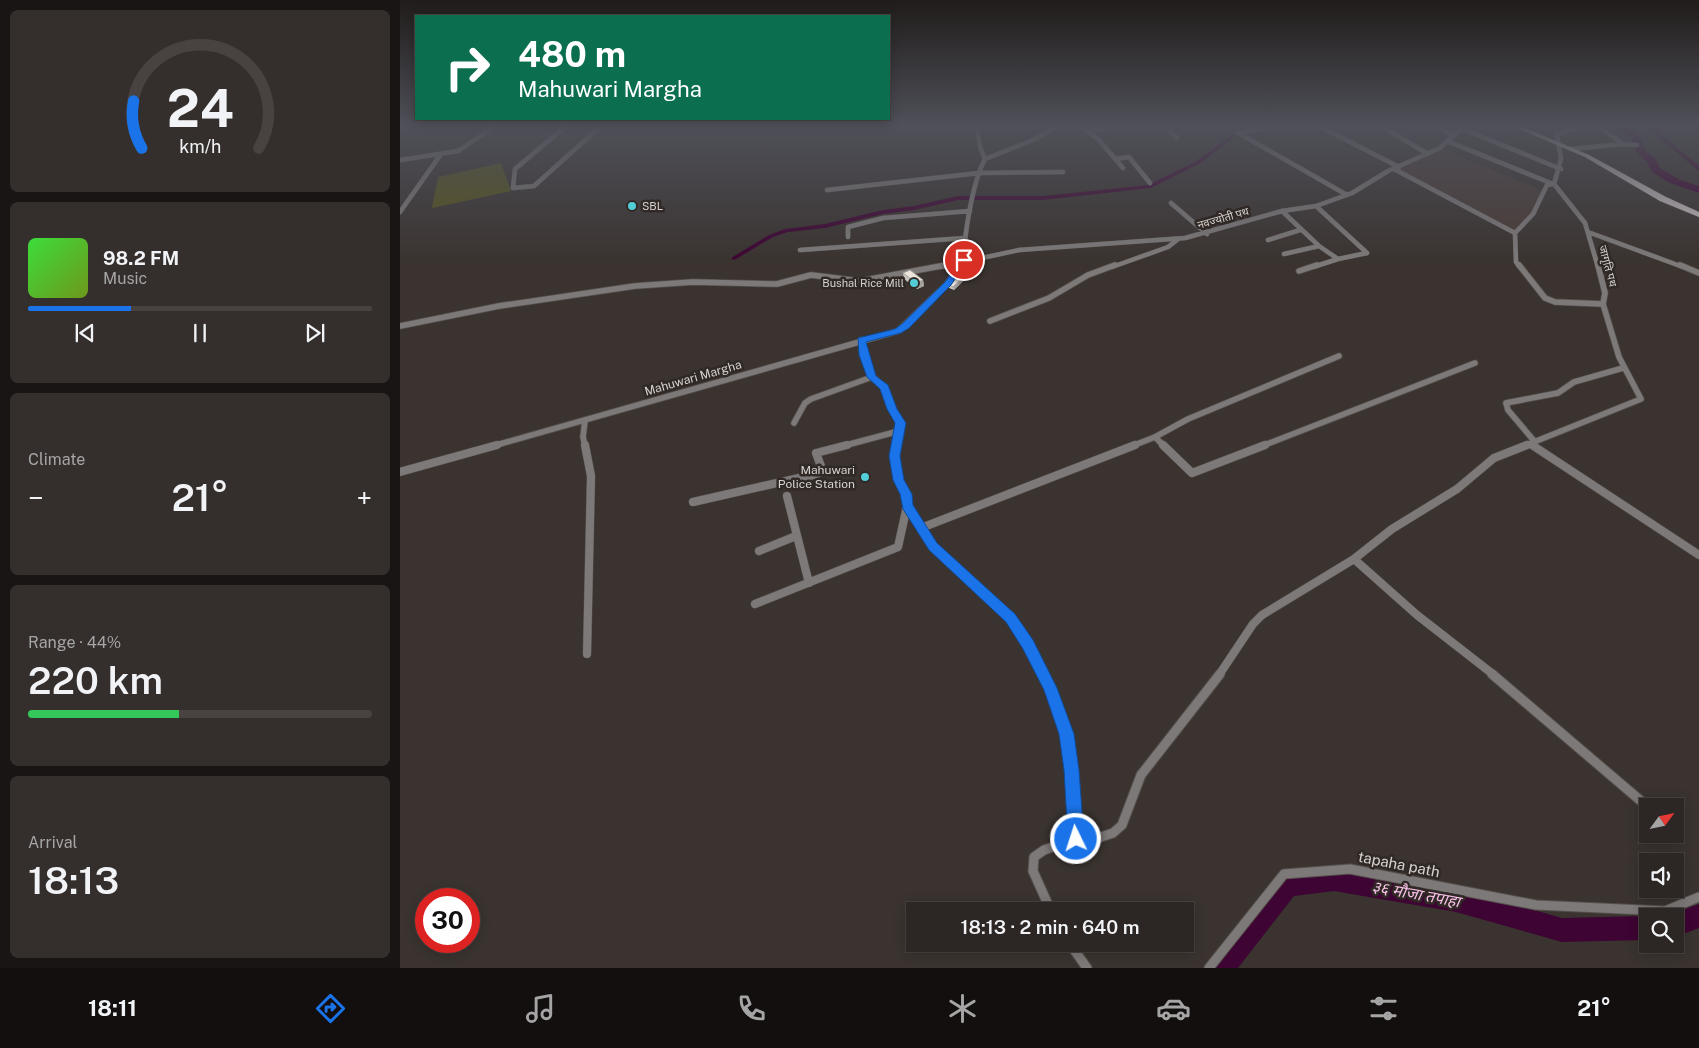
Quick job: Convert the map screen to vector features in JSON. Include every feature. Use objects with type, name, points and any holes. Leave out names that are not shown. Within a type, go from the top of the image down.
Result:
[{"type":"main road","points":[[1615,171],[1662,199],[1699,215]]},
{"type":"street","points":[[400,212],[429,171]]},
{"type":"street","points":[[514,171],[512,188],[534,186],[551,171]]},
{"type":"street","points":[[1140,171],[1150,183]]},
{"type":"street","points":[[1305,171],[1347,195]]},
{"type":"street","name":"नवज्योती पथ","points":[[400,326],[502,306],[635,286],[694,282],[777,284],[811,275],[860,281],[901,275],[964,260],[1028,249],[1177,240],[1207,234],[1282,211],[1316,206],[1347,195],[1390,171]]},
{"type":"street","points":[[1402,171],[1515,233]]},
{"type":"street","points":[[1521,171],[1554,184]]},
{"type":"street","points":[[1554,184],[1560,171]]},
{"type":"street","points":[[827,190],[979,173],[1063,172]]},
{"type":"street","points":[[964,260],[965,238],[979,173]]},
{"type":"street","points":[[1554,184],[1546,185],[1533,214],[1515,233],[1516,262],[1545,298],[1555,302],[1603,304]]},
{"type":"street","name":"जागृति पथ","points":[[1533,443],[1641,399],[1623,368],[1603,304],[1605,293],[1599,265],[1588,232],[1584,223],[1554,184]]},
{"type":"street","points":[[1171,203],[1207,234]]},
{"type":"street","points":[[1299,271],[1338,259],[1367,253],[1316,206]]},
{"type":"street","points":[[1282,211],[1300,230],[1338,259]]},
{"type":"street","points":[[848,237],[848,227],[883,218],[970,212]]},
{"type":"street","points":[[1268,240],[1300,230]]},
{"type":"street","points":[[1588,232],[1628,245],[1699,273]]},
{"type":"street","points":[[800,250],[965,238]]},
{"type":"street","points":[[990,321],[1049,298],[1088,275],[1168,247],[1177,240]]},
{"type":"street","points":[[1284,254],[1319,246]]},
{"type":"street","name":"Mahuwari Margha","points":[[400,472],[898,331],[906,326],[948,284],[964,260]]},
{"type":"street","points":[[755,604],[898,547],[901,539],[901,526],[907,506],[906,494],[898,480],[894,456],[900,423],[892,409],[885,388],[872,377],[861,340]]},
{"type":"street","points":[[921,528],[1156,437],[1188,419],[1338,356]]},
{"type":"street","points":[[1156,437],[1192,473],[1475,363]]},
{"type":"street","points":[[1623,368],[1574,382],[1558,393],[1506,403],[1508,410],[1533,443],[1699,555]]},
{"type":"street","points":[[794,423],[805,404],[811,399],[872,377]]},
{"type":"street","points":[[585,420],[584,437],[591,476],[587,654]]},
{"type":"street","points":[[693,502],[817,474],[822,469],[816,453],[899,431]]},
{"type":"street","points":[[1047,902],[1033,871],[1034,857],[1044,850],[1076,839],[1092,840],[1113,833],[1122,825],[1141,775],[1216,680],[1253,624],[1262,615],[1354,559],[1392,529],[1457,489],[1494,458],[1533,443]]},
{"type":"street","points":[[787,496],[809,583]]},
{"type":"street","points":[[907,506],[933,546],[1010,618],[1028,645],[1050,688],[1066,734],[1072,770],[1076,839]]},
{"type":"street","points":[[759,551],[796,536]]},
{"type":"street","points":[[1354,559],[1417,615],[1524,699],[1639,799]]},
{"type":"street","name":"tapaha path","points":[[1209,968],[1284,874],[1350,869],[1536,905],[1665,911],[1699,897]]},
{"type":"street","points":[[1076,952],[1087,968]]},
{"type":"shaded area","points":[[464,171],[504,171],[511,191],[432,208],[438,177]]},
{"type":"shaded area","points":[[1402,171],[1496,171],[1543,191],[1532,214],[1514,231]]},
{"type":"building","points":[[910,270],[923,280],[916,283],[903,273]]},
{"type":"building","points":[[967,271],[968,273],[953,287],[949,285],[955,277]]},
{"type":"waterway","points":[[734,258],[771,236],[787,230],[825,226],[883,212],[914,208],[958,198],[1043,198],[1149,187],[1181,171]]},
{"type":"waterway","name":"३६ मौजा तपाहा","points":[[1658,171],[1674,181],[1699,190]]},
{"type":"waterway","name":"३६ मौजा तपाहा","points":[[1222,968],[1288,885],[1334,879],[1456,900],[1562,930],[1639,928]]},
{"type":"waterway","name":"३६ मौजा तपाहा","points":[[1684,922],[1699,916]]},
{"type":"place","name":"SBL","points":[[632,206]]},
{"type":"place","name":"Bushal Rice Mill","points":[[914,283]]},
{"type":"place","name":"Mahuwari Police Station","points":[[865,477]]},
{"type":"route","points":[[964,260],[948,284],[906,326],[898,331],[861,340],[870,374],[885,388],[892,409],[900,423],[894,456],[898,480],[906,494],[907,506],[933,546],[1010,618],[1028,645],[1050,688],[1066,734],[1072,770],[1076,839]]}]
